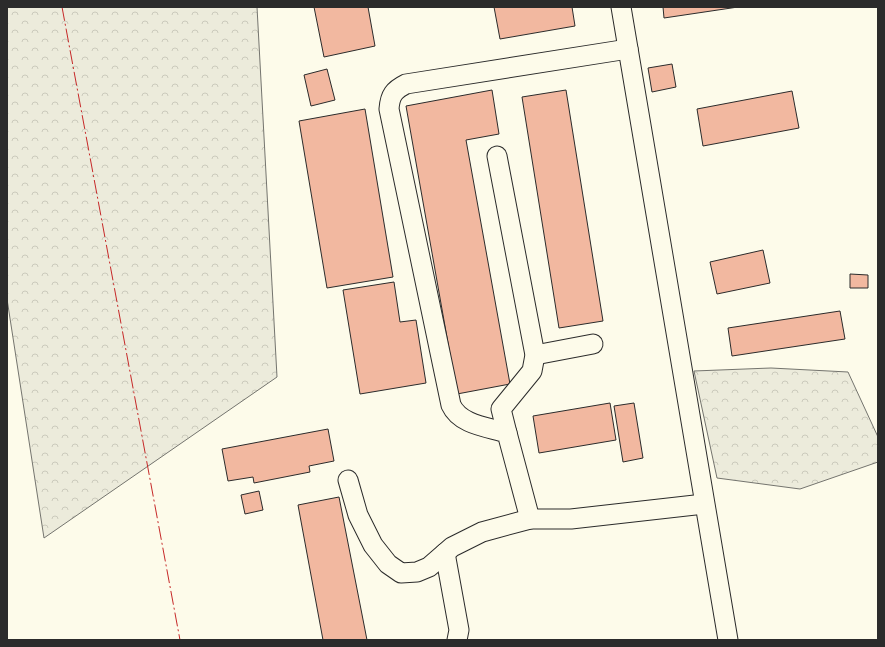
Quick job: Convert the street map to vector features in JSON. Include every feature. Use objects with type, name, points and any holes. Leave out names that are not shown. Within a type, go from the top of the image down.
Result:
[{"type":"lane","points":[[621,7],[728,640]]},
{"type":"lane","points":[[507,433],[459,418],[451,405],[389,109],[390,98],[396,89],[406,84],[628,49]]},
{"type":"lane","points":[[496,156],[535,355],[532,372],[501,409],[530,520]]},
{"type":"lane","points":[[535,355],[593,344]]},
{"type":"lane","points":[[348,480],[358,515],[373,545],[388,564],[401,573],[417,572],[429,567],[452,547],[482,532],[530,520],[571,519],[704,504]]},
{"type":"lane","points":[[445,553],[459,630],[457,640]]},
{"type":"green space","points":[[7,7],[257,7],[277,377],[44,538],[7,299]]},
{"type":"green space","points":[[771,368],[848,372],[878,437],[878,462],[800,489],[717,478],[694,371]]},
{"type":"building","points":[[314,7],[368,7],[375,46],[324,57]]},
{"type":"building","points":[[494,7],[572,7],[575,26],[500,39]]},
{"type":"building","points":[[663,7],[738,7],[664,18]]},
{"type":"building","points":[[672,64],[676,87],[652,92],[648,68]]},
{"type":"building","points":[[327,69],[335,100],[311,106],[304,75]]},
{"type":"building","points":[[492,90],[499,134],[466,140],[510,384],[457,394],[406,106]]},
{"type":"building","points":[[566,90],[603,321],[559,328],[522,97]]},
{"type":"building","points":[[792,91],[799,128],[703,146],[697,109]]},
{"type":"building","points":[[365,109],[393,277],[327,288],[299,121]]},
{"type":"building","points":[[763,250],[770,283],[717,294],[710,262]]},
{"type":"building","points":[[850,274],[868,275],[868,288],[850,288]]},
{"type":"building","points":[[394,282],[400,322],[416,320],[426,383],[360,394],[343,290]]},
{"type":"building","points":[[840,311],[845,339],[732,356],[728,328]]},
{"type":"building","points":[[610,403],[616,440],[539,453],[533,416]]},
{"type":"building","points":[[634,403],[643,458],[623,462],[614,406]]},
{"type":"building","points":[[328,429],[334,461],[309,466],[310,472],[254,483],[253,477],[228,481],[222,449]]},
{"type":"building","points":[[259,491],[263,510],[245,514],[241,495]]},
{"type":"building","points":[[339,497],[367,640],[323,640],[298,505]]},
{"type":"power","points":[[62,7],[180,640]]}]
